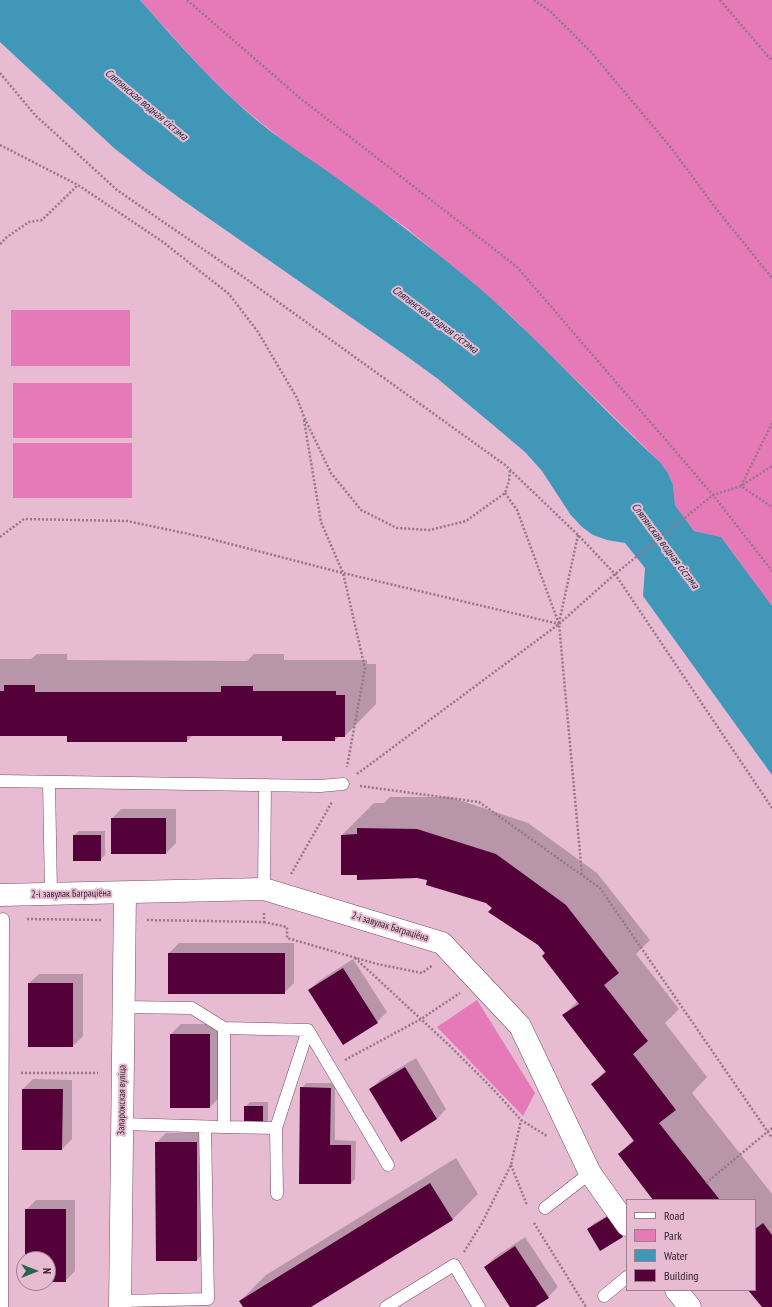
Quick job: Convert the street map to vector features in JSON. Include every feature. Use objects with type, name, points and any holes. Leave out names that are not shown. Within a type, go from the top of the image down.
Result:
[{"type":"street","name":"2-і завулак Баграціёна","points":[[0,895],[264,889],[442,943],[520,1026],[590,1173],[626,1224]]},
{"type":"street","name":"Запарожская вуліца","points":[[120,1304],[125,893]]},
{"type":"street","points":[[677,1291],[690,1307]]},
{"type":"lane","points":[[0,781],[320,786],[343,784]]},
{"type":"lane","points":[[49,782],[51,894]]},
{"type":"lane","points":[[264,889],[265,785]]},
{"type":"lane","points":[[2,1307],[1,1024],[3,919]]},
{"type":"lane","points":[[124,1007],[192,1008],[224,1028],[308,1030]]},
{"type":"lane","points":[[224,1028],[224,1127]]},
{"type":"lane","points":[[308,1030],[388,1165]]},
{"type":"lane","points":[[277,1194],[276,1128],[308,1030]]},
{"type":"lane","points":[[122,1124],[276,1128]]},
{"type":"lane","points":[[120,1304],[208,1300],[206,1127]]},
{"type":"lane","points":[[545,1208],[590,1173]]},
{"type":"lane","points":[[386,1307],[454,1265],[479,1307]]},
{"type":"lane","points":[[604,1296],[626,1278]]},
{"type":"path","points":[[188,0],[300,98],[517,267],[713,495],[772,571]]},
{"type":"path","points":[[534,0],[550,11],[591,52],[672,149],[714,206],[772,278]]},
{"type":"path","points":[[720,0],[772,61]]},
{"type":"path","points":[[0,73],[35,115],[117,190],[505,465],[578,535],[615,574],[772,808]]},
{"type":"path","points":[[0,145],[78,185],[163,242],[229,294],[258,332],[297,398],[304,417],[331,473],[361,510],[397,528],[430,530],[466,521],[505,493],[510,470]]},
{"type":"path","points":[[0,244],[28,222],[42,220],[78,185]]},
{"type":"path","points":[[288,878],[343,784],[365,668],[343,573],[321,522],[304,417]]},
{"type":"path","points":[[741,486],[772,423]]},
{"type":"path","points":[[343,784],[559,624],[615,574],[713,495],[741,486],[772,466]]},
{"type":"path","points":[[741,486],[772,507]]},
{"type":"path","points":[[505,493],[517,510],[559,624],[582,875]]},
{"type":"path","points":[[0,537],[24,518],[127,521],[203,537],[343,573],[559,624]]},
{"type":"path","points":[[559,624],[578,535]]},
{"type":"path","points":[[343,784],[479,802],[600,888],[772,1138]]},
{"type":"path","points":[[264,922],[287,926],[288,938],[378,964],[422,973],[436,963]]},
{"type":"path","points":[[354,957],[492,1088],[521,1120],[548,1137]]},
{"type":"path","points":[[330,1068],[421,1020],[465,990]]},
{"type":"path","points":[[2,1072],[98,1073]]},
{"type":"path","points":[[454,1265],[482,1224],[511,1165],[521,1120]]},
{"type":"path","points":[[706,1182],[772,1128]]},
{"type":"path","points":[[511,1165],[527,1206]]},
{"type":"path","points":[[533,1220],[586,1307]]},
{"type":"green space","points":[[140,0],[772,0],[772,606],[721,537],[694,531],[675,505],[673,485],[668,473],[660,462],[509,314],[405,227],[289,145],[234,100],[206,73]]},
{"type":"green space","points":[[11,310],[130,310],[130,366],[11,366]]},
{"type":"green space","points":[[13,383],[132,383],[132,438],[13,438]]},
{"type":"green space","points":[[13,443],[132,443],[132,498],[13,498]]},
{"type":"green space","points":[[477,1000],[535,1093],[523,1116],[437,1027]]},
{"type":"water","name":"Сляпянская водная сістэма","points":[[0,0],[140,0],[197,64],[243,109],[281,139],[391,217],[465,276],[515,321],[660,462],[668,473],[673,485],[675,505],[694,531],[721,537],[772,606],[772,775],[643,596],[645,568],[625,543],[607,540],[593,535],[582,527],[570,514],[542,471],[525,452],[438,379],[181,199],[114,148],[0,42]]},
{"type":"building","points":[[4,685],[35,685],[35,692],[221,692],[221,686],[253,686],[253,691],[336,691],[336,695],[345,695],[345,737],[335,737],[335,741],[282,741],[282,736],[187,736],[187,742],[67,742],[67,736],[0,736],[0,691],[4,691]]},
{"type":"building","points":[[111,818],[166,818],[166,854],[111,854]]},
{"type":"building","points":[[357,828],[417,829],[496,854],[566,905],[619,973],[604,985],[648,1041],[633,1054],[676,1110],[659,1123],[719,1199],[652,1199],[618,1154],[634,1141],[591,1084],[606,1072],[562,1015],[579,1004],[542,956],[545,953],[538,945],[488,912],[492,908],[486,903],[426,885],[427,880],[417,878],[357,880],[357,875],[341,875],[341,835],[357,834]]},
{"type":"building","points":[[73,835],[101,835],[101,861],[73,861]]},
{"type":"building","points":[[168,953],[285,953],[285,994],[168,994]]},
{"type":"building","points":[[343,968],[378,1023],[343,1045],[308,990]]},
{"type":"building","points":[[28,983],[73,983],[73,1047],[28,1047]]},
{"type":"building","points":[[170,1034],[210,1034],[210,1108],[170,1108]]},
{"type":"building","points":[[405,1067],[437,1119],[401,1142],[369,1089]]},
{"type":"building","points":[[300,1087],[331,1088],[330,1145],[351,1145],[351,1184],[299,1184]]},
{"type":"building","points":[[22,1089],[63,1089],[62,1150],[22,1150]]},
{"type":"building","points":[[244,1106],[263,1106],[263,1126],[244,1126]]},
{"type":"building","points":[[155,1142],[197,1142],[197,1261],[156,1261]]},
{"type":"building","points":[[430,1183],[453,1220],[311,1307],[243,1307],[239,1301]]},
{"type":"building","points":[[25,1209],[66,1209],[66,1282],[56,1282],[56,1251],[25,1251]]},
{"type":"building","points":[[610,1215],[623,1237],[600,1251],[587,1229]]},
{"type":"building","points":[[763,1223],[772,1235],[772,1307],[762,1307],[749,1291],[756,1291],[756,1228]]},
{"type":"building","points":[[515,1246],[549,1298],[535,1307],[510,1307],[484,1267]]}]
